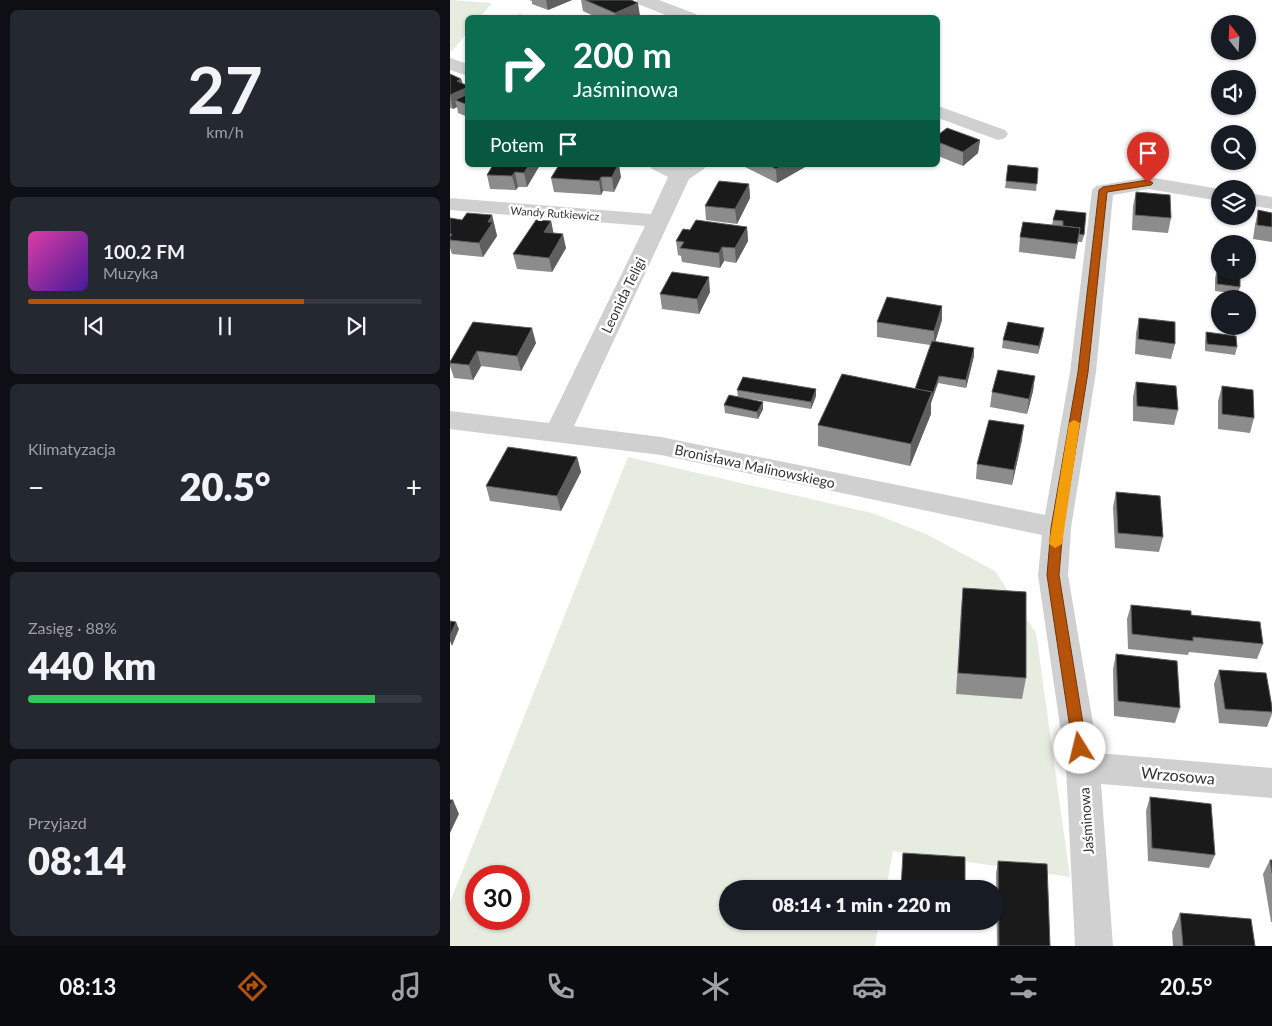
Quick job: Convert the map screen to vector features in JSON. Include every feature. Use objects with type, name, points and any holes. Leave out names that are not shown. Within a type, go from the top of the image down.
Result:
[{"type":"street","points":[[644,0],[682,15]]},
{"type":"street","points":[[450,63],[465,70]]},
{"type":"street","points":[[940,113],[998,134]]},
{"type":"street","points":[[671,167],[688,170]]},
{"type":"street","name":"Leonida Teligi","points":[[558,433],[659,221],[688,170]]},
{"type":"street","name":"Jaśminowa","points":[[1094,946],[1083,767],[1053,575],[1057,528],[1083,372],[1103,190],[1148,183],[1211,194]]},
{"type":"street","points":[[1256,200],[1272,203]]},
{"type":"street","name":"Wandy Rutkiewicz","points":[[450,204],[659,221]]},
{"type":"street","name":"Bronisława Malinowskiego","points":[[450,420],[661,446],[1057,528]]},
{"type":"street","name":"Wrzosowa","points":[[1083,767],[1272,783]]},
{"type":"shaded area","points":[[450,0],[492,3],[482,15],[465,15],[465,35],[450,51]]},
{"type":"shaded area","points":[[628,457],[872,513],[926,534],[995,571],[1036,633],[1070,877],[893,851],[888,880],[719,880],[719,930],[878,930],[875,946],[450,946],[450,902]]},
{"type":"building","points":[[585,0],[631,0],[638,3],[615,13]]},
{"type":"building","points":[[450,74],[461,79],[457,81],[465,85],[465,88],[450,95]]},
{"type":"building","points":[[465,95],[465,104],[455,100]]},
{"type":"building","points":[[947,128],[980,140],[963,152],[940,143],[940,133]]},
{"type":"building","points":[[1008,165],[1038,168],[1037,184],[1006,181]]},
{"type":"building","points":[[492,167],[528,167],[524,173],[515,172],[512,176],[487,175]]},
{"type":"building","points":[[558,167],[617,167],[612,177],[601,177],[599,181],[551,178]]},
{"type":"building","points":[[719,181],[749,184],[735,209],[705,206]]},
{"type":"building","points":[[1136,192],[1170,195],[1171,218],[1135,215]]},
{"type":"building","points":[[1056,210],[1086,213],[1084,235],[1079,234],[1080,228],[1063,226],[1063,221],[1053,220]]},
{"type":"building","points":[[1258,210],[1272,213],[1272,227],[1257,225]]},
{"type":"building","points":[[467,213],[492,215],[488,222],[493,222],[479,243],[450,240],[452,234],[450,234],[450,218],[462,220]]},
{"type":"building","points":[[536,220],[551,221],[544,232],[563,234],[549,258],[513,254]]},
{"type":"building","points":[[696,220],[747,227],[735,248],[722,247],[719,253],[680,248],[684,242],[676,241],[683,229],[690,230]]},
{"type":"building","points":[[1023,222],[1080,228],[1077,244],[1020,237]]},
{"type":"building","points":[[672,272],[709,277],[697,299],[660,294]]},
{"type":"building","points":[[1217,280],[1240,280],[1240,287],[1217,284]]},
{"type":"building","points":[[887,297],[942,306],[934,331],[877,322]]},
{"type":"building","points":[[1139,318],[1175,322],[1175,344],[1138,339]]},
{"type":"building","points":[[473,322],[532,328],[517,356],[477,351],[469,365],[450,363]]},
{"type":"building","points":[[1008,322],[1044,328],[1039,346],[1003,340]]},
{"type":"building","points":[[1206,332],[1211,333],[1211,335],[1236,336],[1237,347],[1207,344]]},
{"type":"building","points":[[932,341],[974,348],[966,380],[939,376],[932,396],[932,392],[915,389]]},
{"type":"building","points":[[998,370],[1035,376],[1029,399],[992,392]]},
{"type":"building","points":[[842,374],[932,392],[911,444],[818,425]]},
{"type":"building","points":[[743,377],[816,389],[811,402],[737,390]]},
{"type":"building","points":[[1136,382],[1176,386],[1178,410],[1137,406]]},
{"type":"building","points":[[1222,386],[1253,390],[1254,418],[1222,414]]},
{"type":"building","points":[[729,395],[763,402],[757,412],[724,405]]},
{"type":"building","points":[[989,420],[1024,425],[1014,470],[977,464]]},
{"type":"building","points":[[508,447],[577,457],[557,496],[486,486]]},
{"type":"building","points":[[1116,492],[1160,496],[1163,537],[1118,533]]},
{"type":"building","points":[[963,588],[1026,592],[1026,678],[958,673]]},
{"type":"building","points":[[1131,605],[1191,611],[1191,615],[1260,622],[1263,644],[1193,637],[1193,641],[1132,634]]},
{"type":"building","points":[[450,621],[456,622],[450,636]]},
{"type":"building","points":[[1116,654],[1177,661],[1180,708],[1118,701]]},
{"type":"building","points":[[1219,670],[1266,673],[1272,712],[1225,709]]},
{"type":"building","points":[[1150,797],[1211,804],[1215,855],[1152,848]]},
{"type":"building","points":[[903,853],[965,857],[965,880],[902,880]]},
{"type":"building","points":[[998,861],[1047,864],[1050,946],[999,946],[999,930],[1004,930],[1004,880],[998,880]]},
{"type":"building","points":[[1180,913],[1251,919],[1255,946],[1183,946]]},
{"type":"slow traffic","points":[[1055,544],[1074,423]]},
{"type":"route","points":[[1080,748],[1053,575],[1057,528],[1083,372],[1103,190],[1148,183]]}]
